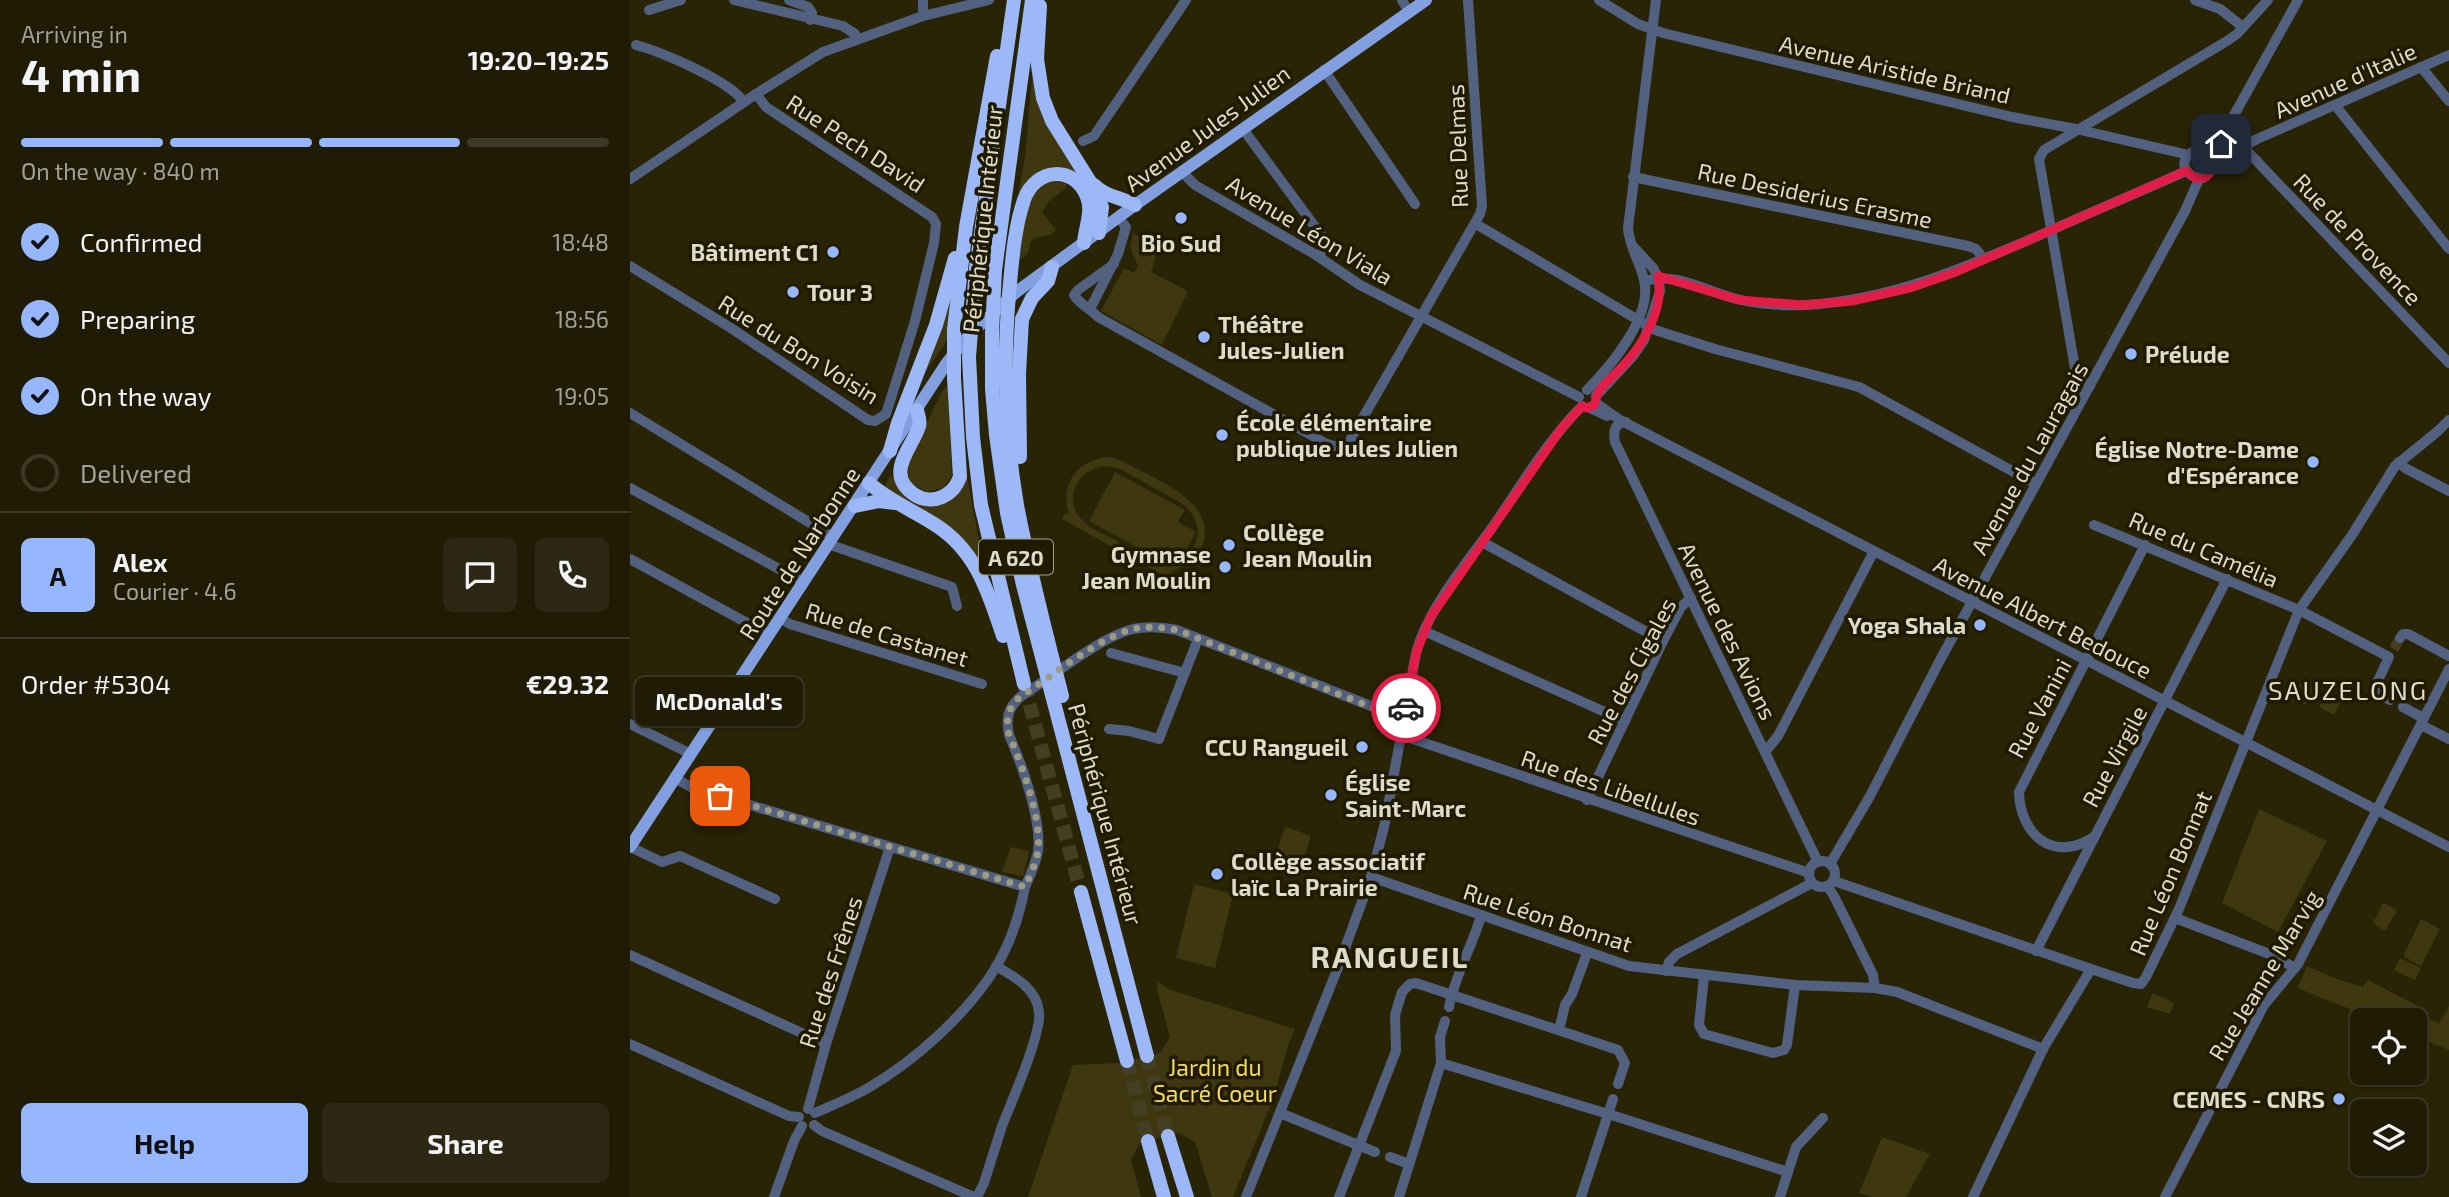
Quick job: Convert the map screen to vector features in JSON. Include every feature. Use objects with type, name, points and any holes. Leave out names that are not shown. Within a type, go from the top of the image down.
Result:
[{"type":"highway","name":"A 620","points":[[901,505],[949,534],[970,556],[984,580],[1017,680],[1024,684],[981,505],[970,389],[970,331],[975,282],[1014,0]]},
{"type":"highway","name":"Périphérique Intérieur","points":[[1032,0],[995,270],[992,388],[999,463],[1014,546],[1147,1056]]},
{"type":"highway","points":[[1041,0],[1037,48],[1043,98],[1052,121],[1090,182],[1102,207],[1099,233]]},
{"type":"highway","points":[[917,410],[920,424],[902,459],[902,478],[911,492],[920,498],[936,499],[955,488],[960,477],[954,329],[965,227],[1001,40],[1011,23]]},
{"type":"highway","points":[[1075,788],[1081,775],[1022,527],[1008,432],[1005,382],[1007,316],[1018,224],[1028,191],[1042,177],[1059,174],[1082,188],[1089,204],[1084,243]]},
{"type":"highway","points":[[1090,182],[1105,195],[1121,197],[1135,205]]},
{"type":"highway","points":[[890,452],[898,423],[936,325],[965,227]]},
{"type":"highway","points":[[1022,527],[1025,521],[1019,442],[1020,334],[1026,308],[1048,281],[1052,267]]},
{"type":"highway","points":[[869,483],[901,505]]},
{"type":"highway","points":[[855,506],[879,501],[901,505]]},
{"type":"highway","points":[[1082,892],[1127,1061]]},
{"type":"highway","points":[[1168,1136],[1187,1197]]},
{"type":"highway","points":[[1148,1141],[1164,1197]]},
{"type":"main road","name":"Avenue Jules Julien","points":[[1015,293],[1324,70],[1426,0]]},
{"type":"main road","name":"Route de Narbonne","points":[[630,847],[946,364],[968,336],[1015,293]]},
{"type":"street","points":[[649,10],[681,0]]},
{"type":"street","points":[[734,0],[754,2],[810,20],[843,26],[855,34],[856,38]]},
{"type":"street","points":[[789,0],[808,7],[812,13],[810,20]]},
{"type":"street","points":[[923,0],[923,16]]},
{"type":"street","points":[[630,179],[755,94],[823,52],[923,16],[989,0]]},
{"type":"street","points":[[1083,141],[1094,135],[1186,0]]},
{"type":"street","points":[[1402,0],[1409,12]]},
{"type":"street","name":"Rue Delmas","points":[[1090,309],[1098,317],[1161,353],[1327,444],[1341,447],[1349,442],[1476,224],[1482,206],[1468,0]]},
{"type":"street","name":"Avenue Aristide Briand","points":[[1599,0],[1652,30],[2012,117],[2189,155]]},
{"type":"street","points":[[1588,400],[1639,321],[1645,301],[1645,281],[1630,243],[1628,228],[1656,0]]},
{"type":"street","points":[[2195,0],[2220,9],[2243,27]]},
{"type":"street","points":[[2090,386],[2076,374],[2039,159],[2044,150],[2076,129],[2203,55],[2243,27],[2268,0]]},
{"type":"street","points":[[2237,112],[2234,126],[2238,141],[2225,150],[2207,176],[2199,179],[2191,176],[2186,171],[2185,162],[2189,155],[2221,144],[2228,126],[2298,0]]},
{"type":"street","points":[[828,23],[836,28],[843,44]]},
{"type":"street","points":[[636,44],[660,51],[733,90],[744,102]]},
{"type":"street","name":"Avenue d'Italie","points":[[2221,144],[2257,139],[2449,55]]},
{"type":"street","points":[[2421,67],[2449,101]]},
{"type":"street","points":[[1324,70],[1415,204]]},
{"type":"street","name":"Rue Pech David","points":[[755,94],[766,107],[932,217],[936,224]]},
{"type":"street","points":[[2335,105],[2449,249]]},
{"type":"street","points":[[1243,129],[1324,239],[1321,253],[1316,255]]},
{"type":"street","points":[[690,139],[699,146]]},
{"type":"street","name":"Rue de Provence","points":[[2238,141],[2449,363]]},
{"type":"street","points":[[2203,151],[2209,155],[2213,166]]},
{"type":"street","points":[[1645,281],[1658,276],[1739,300],[1803,305],[1852,301],[1910,288],[1984,259],[2186,171]]},
{"type":"street","name":"Avenue Léon Viala","points":[[1183,173],[1195,185],[1316,255],[1360,285],[1421,316]]},
{"type":"street","name":"Rue Desiderius Erasme","points":[[1633,177],[1968,246],[1976,249],[1984,259]]},
{"type":"street","name":"Avenue du Lauragais","points":[[1830,864],[1870,796],[2179,222],[2199,179]]},
{"type":"street","points":[[1114,264],[1074,295],[1077,301],[1090,309],[1114,264],[1126,227],[1119,218]]},
{"type":"street","name":"Rue du Bon Voisin","points":[[630,266],[731,328],[868,420],[876,421],[886,414],[915,321],[936,224]]},
{"type":"street","points":[[1476,224],[1650,327],[1715,349],[1859,387],[2036,484]]},
{"type":"street","points":[[1246,1197],[1371,877],[1385,823],[1416,653],[1424,631],[1440,603],[1561,429],[1633,356],[1650,327],[1660,291],[1658,276],[1630,243]]},
{"type":"street","name":"Avenue Albert Bedouce","points":[[1421,316],[2449,847]]},
{"type":"street","points":[[630,413],[830,540],[952,587],[957,606]]},
{"type":"street","name":"Rue Léon Bonnat","points":[[2091,970],[2141,984],[2175,918],[2299,610],[2352,536],[2399,462],[2449,419]]},
{"type":"street","name":"Avenue des Avions","points":[[1623,421],[1613,433],[1615,442],[1818,862]]},
{"type":"street","points":[[2399,462],[2405,468],[2449,491]]},
{"type":"street","points":[[630,488],[803,582]]},
{"type":"street","name":"Rue du Camélia","points":[[2094,525],[2299,610],[2391,653],[2375,687],[2377,693],[2390,700]]},
{"type":"street","points":[[1482,542],[1663,641]]},
{"type":"street","name":"Rue Vanini","points":[[2093,837],[2078,845],[2062,846],[2042,841],[2025,824],[2019,805],[2019,792],[2144,545]]},
{"type":"street","points":[[1765,752],[1778,736],[1874,551]]},
{"type":"street","points":[[630,559],[769,635]]},
{"type":"street","name":"Rue Virgile","points":[[2036,951],[2227,579]]},
{"type":"street","name":"Rue des Cigales","points":[[1587,800],[1663,641],[1681,607],[1691,598]]},
{"type":"street","name":"Rue de Castanet","points":[[780,618],[790,624],[982,684]]},
{"type":"street","points":[[774,1197],[801,1121],[801,1112],[812,1111],[869,1088],[940,1034],[996,966],[1010,937],[1038,854],[1039,837],[1007,725],[1012,704],[1114,636],[1132,629],[1163,627],[1404,719]]},
{"type":"street","points":[[1424,631],[1625,721]]},
{"type":"street","points":[[2400,638],[2403,634],[2408,634],[2449,656]]},
{"type":"street","points":[[1109,729],[1159,739],[1198,639]]},
{"type":"street","points":[[1111,653],[1185,673]]},
{"type":"street","name":"Rue Jeanne Marvig","points":[[2165,1197],[2264,1005],[2295,968],[2449,669]]},
{"type":"street","points":[[2403,707],[2449,739]]},
{"type":"street","points":[[630,724],[691,754]]},
{"type":"street","name":"Rue des Libellules","points":[[1401,735],[1811,878]]},
{"type":"street","points":[[676,779],[693,789],[1025,887]]},
{"type":"street","points":[[630,847],[662,862],[680,856],[775,900]]},
{"type":"street","name":"Rue des Frênes","points":[[812,1111],[826,1044],[890,847]]},
{"type":"street","points":[[1875,988],[1873,975],[1834,896],[1830,883],[1834,870],[1830,864],[1818,862],[1812,866],[1811,878],[1819,887],[1830,883],[2091,970],[2043,1049],[1973,1197]]},
{"type":"street","name":"Rue Léon Bonnat","points":[[1371,877],[1629,966],[1796,985],[1875,988],[1917,999],[2043,1049]]},
{"type":"street","points":[[1666,971],[1669,962],[1677,954],[1811,878]]},
{"type":"street","points":[[1449,1007],[1481,916]]},
{"type":"street","points":[[2175,918],[2272,955],[2295,968]]},
{"type":"street","points":[[1559,1030],[1565,1005],[1587,953]]},
{"type":"street","points":[[1677,954],[1677,972]]},
{"type":"street","points":[[630,955],[826,1044]]},
{"type":"street","points":[[814,1125],[822,1131],[976,1197],[984,1183],[1039,1023],[1040,1013],[1028,988],[996,966]]},
{"type":"street","points":[[1704,976],[1699,1025],[1704,1034],[1773,1054],[1784,1050],[1787,1045],[1796,985]]},
{"type":"street","points":[[1339,1197],[1396,1051],[1395,1015],[1402,992],[1410,985],[1416,983],[1618,1050],[1625,1063],[1618,1084]]},
{"type":"street","points":[[1399,1197],[1441,1063],[1440,1037],[1445,1021]]},
{"type":"street","points":[[630,1044],[801,1121],[808,1127],[814,1125],[817,1118],[812,1111]]},
{"type":"street","points":[[1441,1063],[1788,1172]]},
{"type":"street","points":[[1581,1197],[1613,1099]]},
{"type":"street","points":[[1280,1113],[1375,1152]]},
{"type":"street","points":[[1780,1197],[1796,1147],[1823,1118]]},
{"type":"street","points":[[1390,1157],[1409,1164]]},
{"type":"green space","points":[[1032,77],[1078,173],[1051,171],[1036,174],[1015,212],[1025,157]]},
{"type":"green space","points":[[1053,180],[1067,183],[1066,188],[1049,201],[1042,212],[1056,230],[1050,235],[1034,238],[1028,253],[1021,259],[1023,231],[1030,202],[1039,188]]},
{"type":"green space","points":[[1133,233],[1158,249],[1151,272],[1188,291],[1162,345],[1101,311],[1124,268],[1134,273],[1138,266],[1130,247]]},
{"type":"green space","points":[[948,302],[952,303],[951,335],[925,373],[923,372]]},
{"type":"green space","points":[[948,386],[952,476],[943,488],[927,492],[912,484],[905,469],[942,391]]},
{"type":"green space","points":[[1111,457],[1122,461],[1165,483],[1179,492],[1200,515],[1205,528],[1201,549],[1190,561],[1171,571],[1199,586],[1195,593],[1062,519],[1066,513],[1069,514],[1067,492],[1074,474],[1081,467],[1100,458]],"holes":[[[1106,466],[1120,469],[1183,504],[1193,516],[1198,531],[1196,542],[1190,554],[1181,561],[1160,562],[1138,553],[1090,527],[1076,511],[1073,494],[1081,478],[1096,468]]]},
{"type":"green space","points":[[966,471],[988,574],[986,575],[884,487],[891,474],[894,479],[931,504]]},
{"type":"green space","points":[[1115,472],[1185,510],[1178,522],[1196,532],[1183,556],[1166,547],[1159,559],[1089,521]]},
{"type":"green space","points":[[2302,682],[2314,688],[2306,705],[2293,698]]},
{"type":"green space","points":[[2325,695],[2340,703],[2334,715],[2319,707]]},
{"type":"green space","points":[[2259,809],[2327,841],[2278,932],[2222,903]]},
{"type":"green space","points":[[1287,827],[1311,836],[1300,870],[1274,862],[1284,829]]},
{"type":"green space","points":[[1011,847],[1029,851],[1023,876],[1002,872]]},
{"type":"green space","points":[[1194,884],[1233,894],[1215,968],[1176,958]]},
{"type":"green space","points":[[2383,903],[2397,910],[2386,930],[2373,923]]},
{"type":"green space","points":[[2421,919],[2440,929],[2421,966],[2403,956]]},
{"type":"green space","points":[[2400,958],[2421,968],[2415,980],[2394,970]]},
{"type":"green space","points":[[2307,966],[2363,987],[2368,980],[2420,1007],[2350,1009],[2297,988]]},
{"type":"green space","name":"Jardin du Sacré Coeur","points":[[1158,982],[1171,990],[1295,1029],[1274,1097],[1233,1197],[1212,1197],[1195,1142],[1178,1133],[1140,1143],[1131,1159],[1141,1197],[1028,1197],[1073,1065],[1119,1063],[1160,1053],[1170,1037],[1157,990]]},
{"type":"green space","points":[[2153,993],[2174,1003],[2170,1014],[2147,1007]]},
{"type":"green space","points":[[2449,1006],[2449,1050],[2427,1041],[2427,1017],[2439,1024]]},
{"type":"green space","points":[[1882,1137],[1930,1154],[1906,1197],[1873,1197],[1859,1193]]},
{"type":"tunnel","points":[[2394,649],[2400,638]]},
{"type":"tunnel","points":[[1024,684],[1081,892]]},
{"type":"tunnel","points":[[1147,1056],[1168,1136]]},
{"type":"tunnel","points":[[1127,1061],[1148,1141]]},
{"type":"way so far","points":[[720,796],[1025,887],[1038,854],[1039,837],[1019,761],[1009,735],[1009,710],[1020,697],[1114,636],[1140,628],[1163,627],[1177,630],[1399,718],[1404,719],[1406,708]]},
{"type":"place","name":"Bio Sud","points":[[1181,218]]},
{"type":"place","name":"Bâtiment C1","points":[[833,252]]},
{"type":"place","name":"Tour 3","points":[[793,292]]},
{"type":"place","name":"Théâtre Jules-Julien","points":[[1204,337]]},
{"type":"place","name":"Prélude","points":[[2131,354]]},
{"type":"place","name":"École élémentaire publique Jules Julien","points":[[1222,435]]},
{"type":"place","name":"Église Notre-Dame d'Espérance","points":[[2313,462]]},
{"type":"place","name":"Collège Jean Moulin","points":[[1229,545]]},
{"type":"place","name":"Gymnase Jean Moulin","points":[[1225,567]]},
{"type":"place","name":"Yoga Shala","points":[[1980,625]]},
{"type":"place","name":"CCU Rangueil","points":[[1362,747]]},
{"type":"place","name":"Église Saint-Marc","points":[[1331,795]]},
{"type":"place","name":"McDonald's","points":[[720,796]]},
{"type":"place","name":"Collège associatif laïc La Prairie","points":[[1217,874]]},
{"type":"place","name":"CEMES - CNRS","points":[[2339,1099]]},
{"type":"district","name":"SAUZELONG","points":[[2348,689]]},
{"type":"district","name":"RANGUEIL","points":[[1390,956]]},
{"type":"route","points":[[1406,708],[1416,653],[1430,618],[1561,429],[1582,406],[1590,408],[1596,403],[1596,396],[1644,340],[1660,291],[1658,276],[1739,300],[1795,305],[1852,301],[1910,288],[1956,272],[2186,171],[2195,178],[2203,178],[2210,173],[2234,141],[2221,144]]}]
